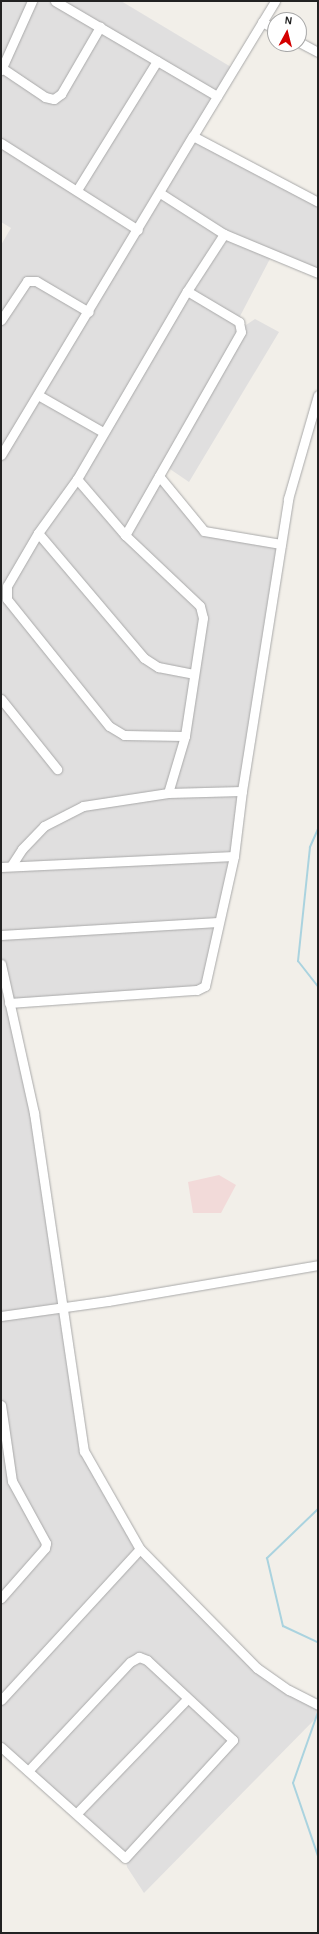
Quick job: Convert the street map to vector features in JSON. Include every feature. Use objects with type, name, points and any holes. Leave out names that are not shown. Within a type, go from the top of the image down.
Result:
[{"type":"street","points":[[32,1],[2,69],[45,97],[54,99],[61,94],[100,27]]},
{"type":"street","points":[[55,1],[217,96]]},
{"type":"street","points":[[1,455],[89,312],[275,1]]},
{"type":"street","points":[[262,22],[267,25]]},
{"type":"street","points":[[307,46],[318,52]]},
{"type":"street","points":[[77,190],[157,60]]},
{"type":"street","points":[[193,136],[318,202]]},
{"type":"street","points":[[1,143],[138,230]]},
{"type":"street","points":[[160,193],[224,234],[318,273]]},
{"type":"street","points":[[185,736],[124,735],[115,731],[7,598],[7,586],[38,533],[77,478],[186,291],[224,234]]},
{"type":"street","points":[[1,320],[20,288],[27,281],[36,281],[89,312]]},
{"type":"street","points":[[125,536],[241,332],[239,322],[186,291]]},
{"type":"street","points":[[38,395],[103,432]]},
{"type":"street","points":[[9,1004],[197,990],[204,986],[234,856],[242,791],[288,499],[318,395]]},
{"type":"street","points":[[159,476],[204,531],[281,544]]},
{"type":"street","points":[[77,478],[125,536],[200,606],[202,618],[185,736],[168,793]]},
{"type":"street","points":[[38,533],[144,658],[158,667],[194,674]]},
{"type":"street","points":[[1,699],[57,769]]},
{"type":"street","points":[[11,866],[22,849],[44,826],[83,806],[168,793],[242,791]]},
{"type":"street","points":[[1,867],[234,856]]},
{"type":"street","points":[[1,935],[218,922]]},
{"type":"street","points":[[1,964],[34,1113],[64,1306],[84,1451],[140,1549],[257,1668],[289,1690],[318,1705]]},
{"type":"street","points":[[1,1316],[115,1300],[318,1265]]},
{"type":"street","points":[[1,1405],[12,1481],[46,1543],[45,1548],[2,1595]]},
{"type":"street","points":[[1,1700],[140,1549]]},
{"type":"street","points":[[1,1747],[28,1771],[77,1813],[126,1858],[231,1744],[231,1736],[187,1699],[147,1660],[139,1657],[130,1662],[28,1771]]},
{"type":"street","points":[[77,1813],[187,1699]]},
{"type":"shaded area","points":[[1,1],[121,1],[231,67],[189,136],[318,204],[318,271],[273,253],[237,322],[243,327],[255,319],[279,332],[189,482],[164,465],[157,476],[204,533],[279,546],[230,859],[203,985],[196,988],[7,1003],[31,1114],[82,1452],[140,1554],[256,1671],[318,1708],[318,1716],[144,1893],[127,1867],[125,1854],[1,1745],[1,245],[11,228],[1,222]]},
{"type":"shaded area","points":[[219,1175],[236,1185],[221,1213],[193,1213],[188,1182]]},
{"type":"waterway","points":[[318,829],[310,847],[298,961],[318,987]]},
{"type":"waterway","points":[[318,1509],[267,1558],[283,1626],[318,1642]]},
{"type":"waterway","points":[[318,1712],[293,1783],[318,1856]]}]
